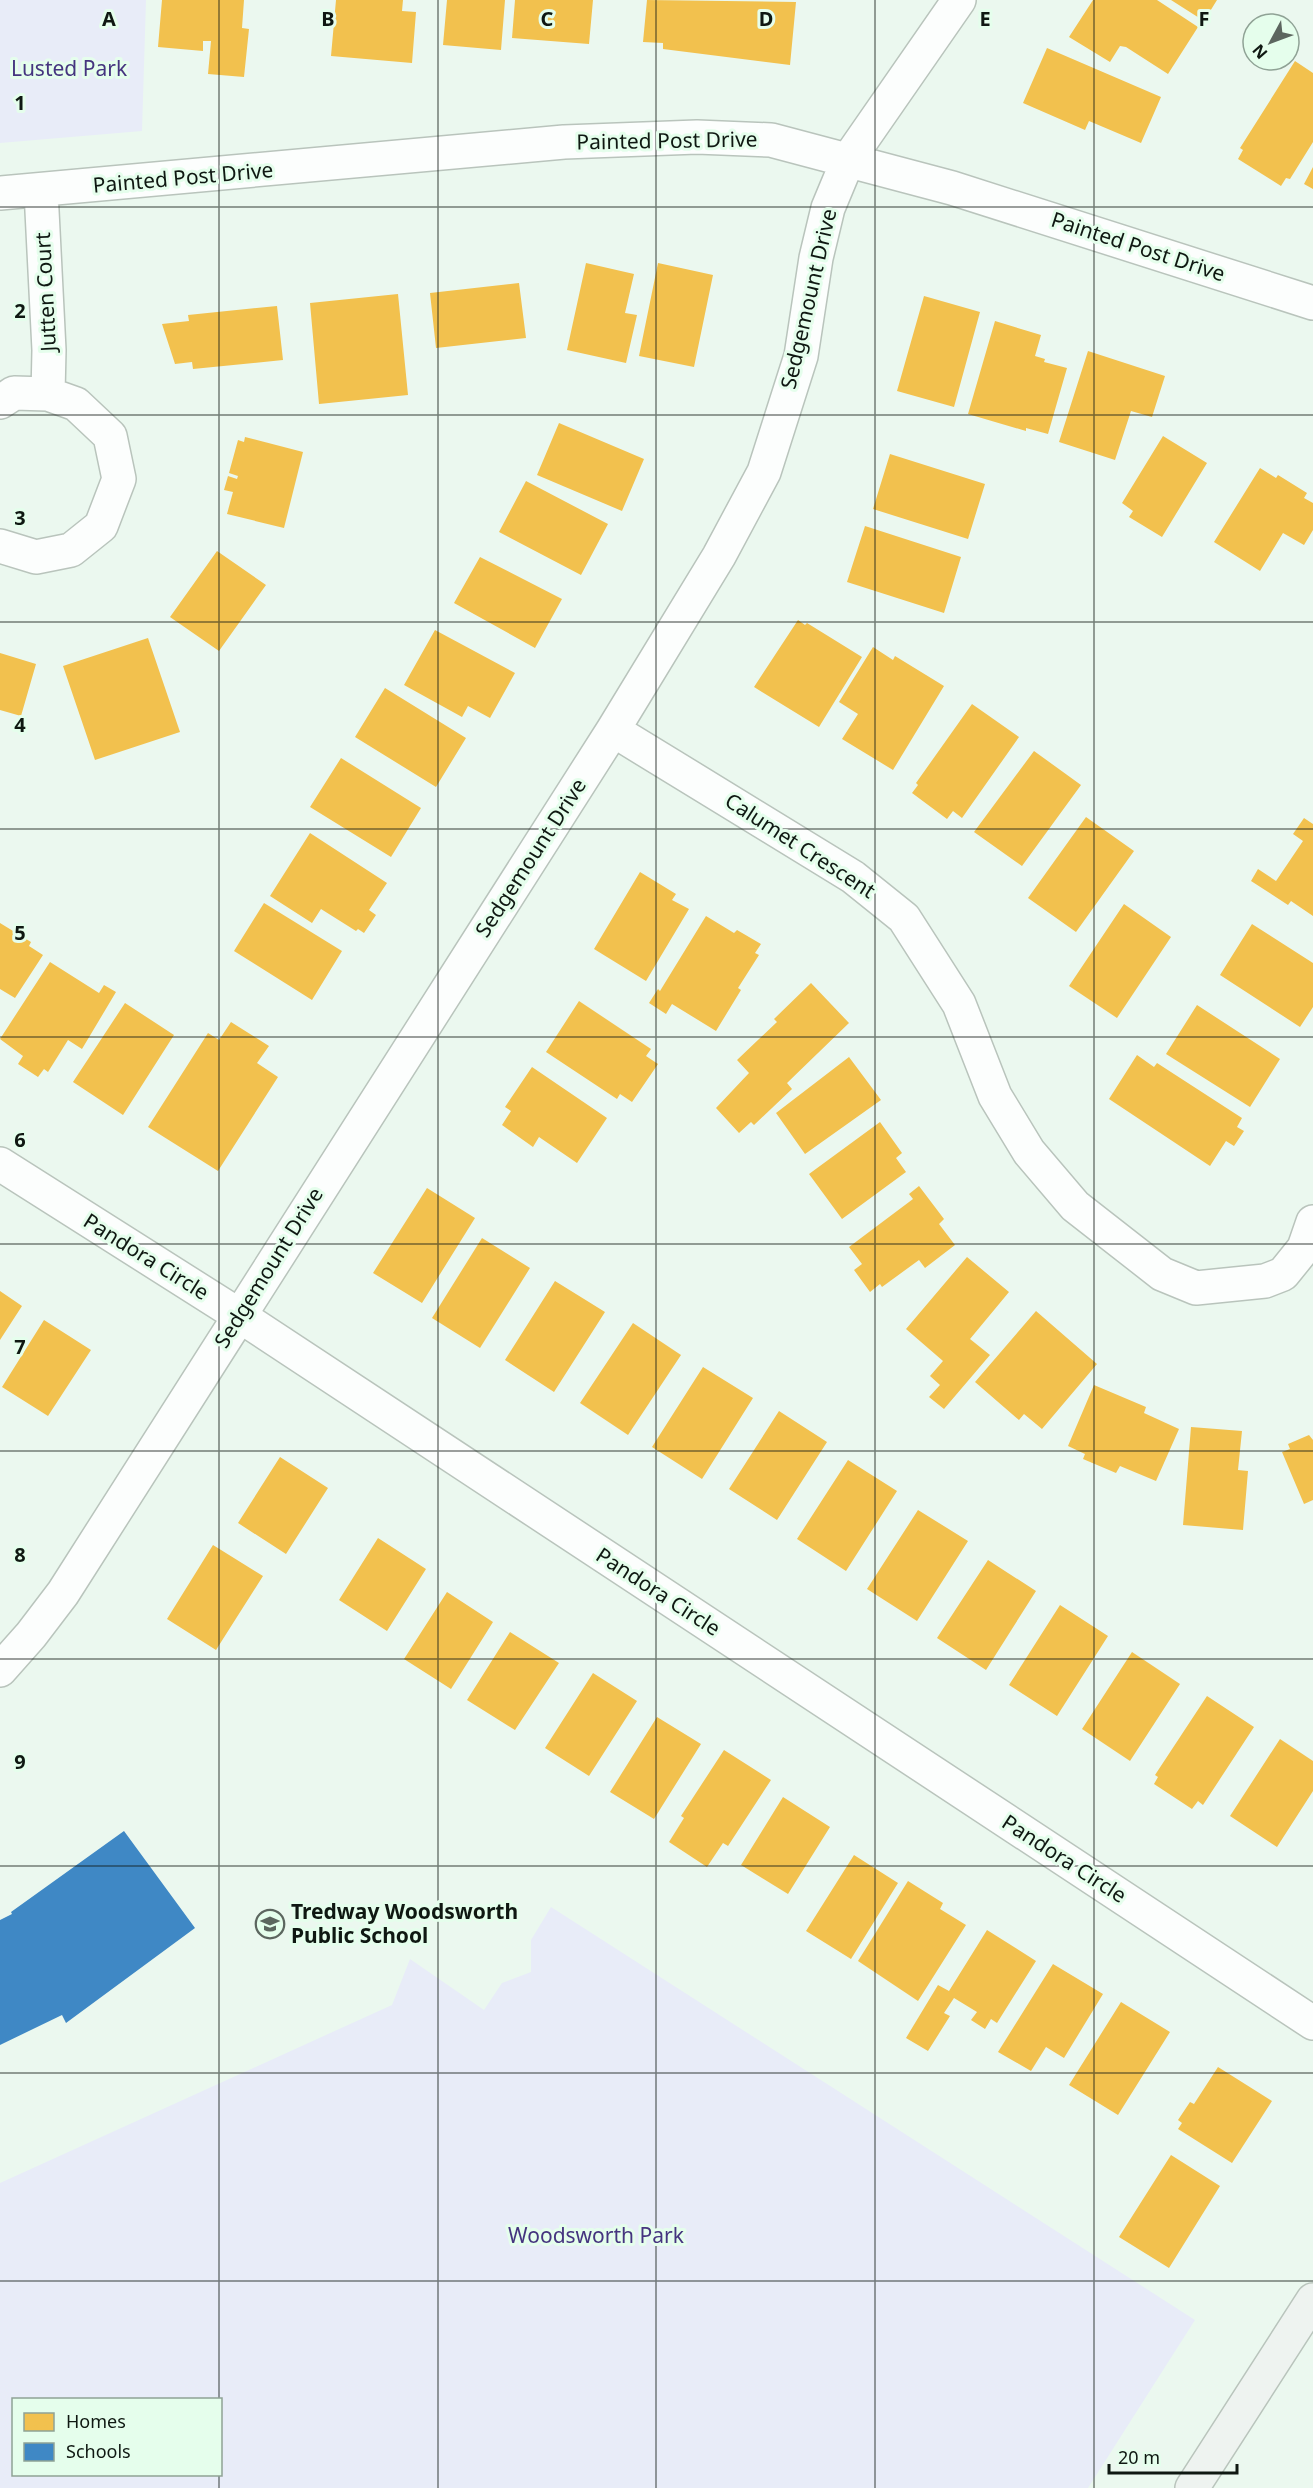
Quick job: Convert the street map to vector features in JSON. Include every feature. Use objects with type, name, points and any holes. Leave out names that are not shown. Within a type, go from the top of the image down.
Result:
[{"type":"street","name":"Sedgemount Drive","points":[[0,1670],[31,1635],[63,1593],[613,730],[719,556],[764,471],[801,356],[816,258],[828,208],[848,160],[959,0]]},
{"type":"street","name":"Painted Post Drive","points":[[0,193],[586,141],[697,137],[771,140],[952,188],[1313,303]]},
{"type":"street","name":"Jutten Court","points":[[41,191],[49,350],[48,394]]},
{"type":"street","points":[[0,402],[14,393],[48,394],[76,404],[110,436],[119,479],[101,526],[71,550],[36,557],[0,546]]},
{"type":"street","name":"Calumet Crescent","points":[[613,730],[853,877],[904,918],[959,1004],[995,1096],[1029,1152],[1075,1206],[1162,1274],[1196,1288],[1265,1281],[1283,1274],[1304,1248],[1313,1222]]},
{"type":"street","name":"Pandora Circle","points":[[0,1164],[240,1316],[1313,2023]]},
{"type":"street","points":[[1192,2488],[1313,2300]]},
{"type":"green space","name":"Lusted Park","points":[[0,0],[146,0],[142,131],[0,143]]},
{"type":"green space","name":"Woodsworth Park","points":[[551,1907],[1195,2320],[1088,2488],[0,2488],[0,2183],[392,2005],[410,1959],[484,2010],[502,1983],[531,1972],[531,1940]]},
{"type":"building: Homes","points":[[162,0],[244,0],[242,28],[249,29],[244,77],[208,74],[211,41],[203,41],[203,51],[158,47]]},
{"type":"building: Homes","points":[[336,0],[403,0],[402,11],[416,12],[412,63],[331,56]]},
{"type":"building: Homes","points":[[447,0],[505,0],[501,50],[443,45]]},
{"type":"building: Homes","points":[[515,0],[593,0],[589,44],[512,38]]},
{"type":"building: Homes","points":[[647,0],[796,2],[790,65],[663,49],[663,43],[643,42]]},
{"type":"building: Homes","points":[[1093,0],[1157,0],[1198,27],[1168,74],[1126,47],[1120,46],[1110,62],[1069,37]]},
{"type":"building: Homes","points":[[1171,0],[1217,0],[1204,21]]},
{"type":"building: Homes","points":[[1047,48],[1161,97],[1141,143],[1089,121],[1085,130],[1023,103]]},
{"type":"building: Homes","points":[[1301,65],[1313,73],[1313,142],[1290,179],[1286,178],[1281,186],[1238,159],[1243,150],[1240,148],[1288,72],[1301,72]]},
{"type":"building: Homes","points":[[1313,167],[1313,189],[1304,184]]},
{"type":"building: Homes","points":[[586,263],[634,274],[625,313],[637,315],[626,363],[567,350]]},
{"type":"building: Homes","points":[[658,263],[713,275],[694,367],[639,356]]},
{"type":"building: Homes","points":[[519,283],[526,338],[436,348],[430,293]]},
{"type":"building: Homes","points":[[398,294],[408,395],[319,404],[310,303]]},
{"type":"building: Homes","points":[[924,296],[980,312],[954,407],[897,391]]},
{"type":"building: Homes","points":[[277,306],[283,360],[193,369],[192,362],[175,364],[162,324],[189,321],[188,315]]},
{"type":"building: Homes","points":[[995,321],[1041,335],[1035,356],[1045,359],[1044,362],[1067,368],[1048,434],[1026,428],[1026,431],[968,414]]},
{"type":"building: Homes","points":[[1088,351],[1165,376],[1152,417],[1131,411],[1115,460],[1059,442]]},
{"type":"building: Homes","points":[[559,423],[644,459],[622,511],[537,475]]},
{"type":"building: Homes","points":[[1163,436],[1207,463],[1162,537],[1129,517],[1133,511],[1122,503]]},
{"type":"building: Homes","points":[[245,437],[303,452],[284,528],[227,514],[233,492],[224,490],[228,476],[237,479],[238,476],[229,473],[238,440],[244,442]]},
{"type":"building: Homes","points":[[890,454],[985,484],[968,539],[873,509]]},
{"type":"building: Homes","points":[[1260,468],[1276,478],[1278,475],[1307,493],[1304,498],[1313,503],[1313,530],[1304,545],[1283,533],[1260,571],[1214,542]]},
{"type":"building: Homes","points":[[526,481],[608,524],[581,575],[499,532]]},
{"type":"building: Homes","points":[[865,526],[961,557],[944,613],[847,582]]},
{"type":"building: Homes","points":[[217,551],[266,585],[219,651],[170,617]]},
{"type":"building: Homes","points":[[480,557],[562,599],[535,648],[454,603]]},
{"type":"building: Homes","points":[[798,620],[805,625],[807,623],[862,657],[819,727],[754,687]]},
{"type":"building: Homes","points":[[435,630],[515,673],[490,718],[468,706],[462,717],[404,685]]},
{"type":"building: Homes","points":[[148,638],[180,732],[95,760],[63,666]]},
{"type":"building: Homes","points":[[873,647],[893,660],[895,656],[944,686],[893,770],[842,739],[858,714],[839,702]]},
{"type":"building: Homes","points":[[0,653],[36,664],[21,716],[0,710]]},
{"type":"building: Homes","points":[[385,688],[466,738],[436,787],[355,737]]},
{"type":"building: Homes","points":[[972,704],[1019,737],[962,818],[953,811],[947,819],[912,793],[918,785],[916,783]]},
{"type":"building: Homes","points":[[1034,751],[1081,785],[1022,866],[974,832]]},
{"type":"building: Homes","points":[[341,758],[421,808],[391,857],[310,807]]},
{"type":"building: Homes","points":[[1086,817],[1134,851],[1076,932],[1028,898]]},
{"type":"building: Homes","points":[[1304,818],[1313,824],[1313,916],[1291,901],[1288,905],[1251,881],[1258,869],[1276,881],[1303,841],[1293,834]]},
{"type":"building: Homes","points":[[310,833],[387,883],[369,910],[376,915],[364,933],[358,929],[356,931],[321,909],[312,923],[270,896]]},
{"type":"building: Homes","points":[[640,872],[676,894],[672,900],[689,909],[646,981],[594,949]]},
{"type":"building: Homes","points":[[264,903],[342,951],[312,1000],[234,951]]},
{"type":"building: Homes","points":[[1124,904],[1171,937],[1117,1018],[1069,986]]},
{"type":"building: Homes","points":[[706,916],[734,933],[737,930],[761,944],[755,953],[759,955],[738,988],[741,990],[716,1031],[672,1004],[666,1014],[649,1003],[658,989],[660,991]]},
{"type":"building: Homes","points":[[0,923],[31,942],[29,946],[43,955],[15,998],[0,989]]},
{"type":"building: Homes","points":[[1252,924],[1313,963],[1313,1007],[1300,1027],[1220,975]]},
{"type":"building: Homes","points":[[50,962],[99,993],[104,985],[116,992],[82,1049],[68,1040],[48,1072],[44,1069],[38,1077],[18,1064],[23,1056],[0,1039]]},
{"type":"building: Homes","points":[[811,983],[849,1023],[787,1083],[792,1089],[754,1125],[751,1122],[739,1133],[716,1108],[749,1073],[737,1060],[777,1022],[774,1019]]},
{"type":"building: Homes","points":[[579,1001],[651,1049],[646,1056],[658,1064],[632,1102],[620,1094],[617,1099],[546,1052]]},
{"type":"building: Homes","points":[[125,1003],[174,1035],[123,1115],[73,1082]]},
{"type":"building: Homes","points":[[1197,1005],[1280,1059],[1250,1107],[1166,1054]]},
{"type":"building: Homes","points":[[231,1022],[269,1046],[257,1063],[278,1077],[218,1171],[148,1127],[208,1033],[219,1040]]},
{"type":"building: Homes","points":[[1137,1055],[1154,1067],[1157,1063],[1242,1118],[1237,1127],[1244,1131],[1234,1146],[1226,1141],[1210,1166],[1109,1099]]},
{"type":"building: Homes","points":[[849,1057],[881,1100],[805,1154],[776,1113]]},
{"type":"building: Homes","points":[[532,1067],[607,1118],[577,1163],[539,1137],[533,1147],[502,1125],[511,1111],[505,1107]]},
{"type":"building: Homes","points":[[880,1122],[902,1153],[896,1158],[906,1172],[842,1219],[809,1174]]},
{"type":"building: Homes","points":[[919,1186],[944,1219],[939,1224],[955,1245],[925,1268],[919,1260],[882,1287],[880,1284],[870,1292],[854,1270],[862,1264],[849,1247],[913,1199],[909,1194]]},
{"type":"building: Homes","points":[[427,1188],[475,1218],[422,1303],[373,1273]]},
{"type":"building: Homes","points":[[482,1238],[530,1268],[480,1348],[432,1318]]},
{"type":"building: Homes","points":[[967,1257],[1009,1292],[970,1339],[990,1355],[944,1409],[929,1397],[940,1385],[930,1376],[943,1361],[906,1329]]},
{"type":"building: Homes","points":[[555,1281],[605,1312],[554,1392],[505,1360]]},
{"type":"building: Homes","points":[[0,1291],[22,1306],[0,1340]]},
{"type":"building: Homes","points":[[1036,1311],[1097,1364],[1042,1429],[1024,1414],[1019,1420],[975,1382]]},
{"type":"building: Homes","points":[[44,1320],[91,1350],[48,1416],[2,1387]]},
{"type":"building: Homes","points":[[633,1323],[681,1355],[628,1435],[580,1403]]},
{"type":"building: Homes","points":[[703,1367],[753,1398],[702,1479],[652,1447]]},
{"type":"building: Homes","points":[[1094,1385],[1146,1407],[1144,1413],[1179,1429],[1156,1481],[1120,1466],[1116,1473],[1083,1459],[1085,1454],[1068,1446]]},
{"type":"building: Homes","points":[[779,1411],[827,1442],[777,1520],[729,1489]]},
{"type":"building: Homes","points":[[1191,1427],[1242,1431],[1238,1470],[1248,1471],[1243,1530],[1183,1525]]},
{"type":"building: Homes","points":[[1309,1435],[1313,1440],[1313,1500],[1304,1504],[1282,1452],[1290,1449],[1288,1444]]},
{"type":"building: Homes","points":[[280,1457],[328,1488],[286,1554],[238,1523]]},
{"type":"building: Homes","points":[[848,1460],[897,1491],[846,1571],[797,1539]]},
{"type":"building: Homes","points":[[918,1510],[968,1541],[917,1621],[867,1589]]},
{"type":"building: Homes","points":[[378,1538],[426,1569],[387,1631],[339,1600]]},
{"type":"building: Homes","points":[[213,1545],[263,1576],[216,1650],[167,1619]]},
{"type":"building: Homes","points":[[988,1560],[1036,1591],[986,1670],[937,1638]]},
{"type":"building: Homes","points":[[447,1592],[493,1622],[451,1689],[404,1659]]},
{"type":"building: Homes","points":[[1060,1605],[1108,1636],[1057,1716],[1009,1685]]},
{"type":"building: Homes","points":[[510,1632],[559,1663],[515,1730],[467,1700]]},
{"type":"building: Homes","points":[[1132,1652],[1180,1684],[1130,1761],[1082,1729]]},
{"type":"building: Homes","points":[[593,1673],[637,1701],[589,1776],[545,1748]]},
{"type":"building: Homes","points":[[1207,1696],[1254,1727],[1203,1805],[1198,1801],[1192,1809],[1154,1784],[1158,1777],[1155,1775]]},
{"type":"building: Homes","points":[[657,1717],[701,1744],[654,1819],[610,1792]]},
{"type":"building: Homes","points":[[1280,1739],[1313,1761],[1313,1791],[1277,1847],[1230,1816]]},
{"type":"building: Homes","points":[[724,1750],[771,1780],[728,1846],[723,1843],[707,1867],[669,1842],[684,1818],[681,1816]]},
{"type":"building: Homes","points":[[783,1797],[830,1827],[788,1894],[741,1865]]},
{"type":"building: Homes","points":[[854,1855],[898,1883],[851,1959],[806,1931]]},
{"type":"building: Homes","points":[[908,1881],[943,1903],[940,1909],[966,1925],[918,2001],[858,1961]]},
{"type":"building: Homes","points":[[987,1930],[1036,1961],[997,2023],[991,2019],[985,2029],[971,2020],[977,2012],[954,1998],[944,2013],[950,2016],[928,2051],[906,2038],[938,1985],[949,1991]]},
{"type":"building: Homes","points":[[1053,1964],[1103,1994],[1064,2058],[1046,2047],[1031,2071],[998,2052]]},
{"type":"building: Homes","points":[[1121,2002],[1170,2032],[1118,2115],[1069,2085]]},
{"type":"building: Homes","points":[[1218,2067],[1272,2101],[1232,2163],[1178,2129],[1182,2123],[1178,2120],[1190,2102],[1194,2104]]},
{"type":"building: Homes","points":[[1171,2155],[1220,2186],[1169,2268],[1119,2237]]},
{"type":"building: Schools","points":[[124,1831],[195,1928],[66,2023],[62,2015],[0,2045],[0,1920],[12,1914],[11,1912]]},
{"type":"place","name":"Tredway Woodsworth Public School","points":[[270,1924]]}]
